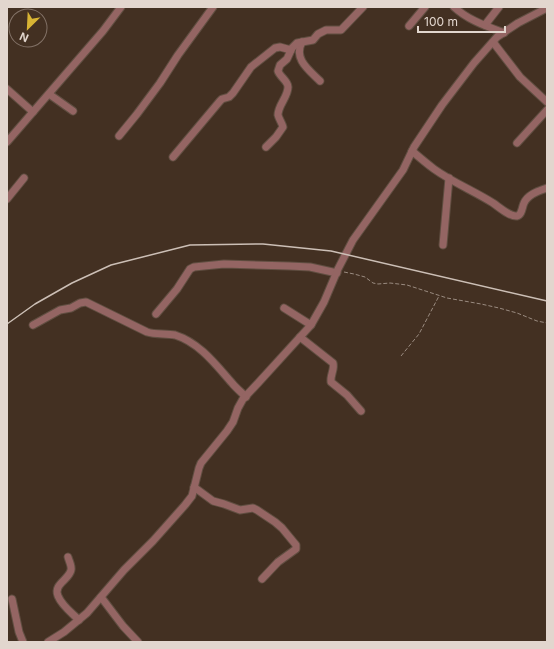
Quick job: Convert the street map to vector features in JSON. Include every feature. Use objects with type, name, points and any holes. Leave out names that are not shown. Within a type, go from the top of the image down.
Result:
[{"type":"street","points":[[7,142],[103,31],[121,7]]},
{"type":"street","points":[[119,136],[160,83],[178,55],[213,7]]},
{"type":"street","points":[[266,147],[283,127],[278,113],[288,87],[278,71],[280,65],[287,58],[290,50],[297,44],[313,40],[318,34],[326,30],[341,30],[363,7]]},
{"type":"street","points":[[409,26],[425,7]]},
{"type":"street","points":[[454,7],[462,14],[504,33]]},
{"type":"street","points":[[485,25],[499,7]]},
{"type":"street","points":[[48,642],[64,632],[87,613],[192,496],[198,468],[227,431],[233,422],[238,408],[246,397],[310,325],[324,302],[353,240],[403,170],[412,151],[442,105],[474,63],[497,37],[518,23],[547,8]]},
{"type":"street","points":[[302,42],[299,47],[300,58],[303,64],[320,81]]},
{"type":"street","points":[[492,42],[520,77],[547,102]]},
{"type":"street","points":[[173,157],[220,101],[233,92],[251,67],[275,48],[280,47],[290,50]]},
{"type":"street","points":[[7,89],[33,112]]},
{"type":"street","points":[[49,94],[73,111]]},
{"type":"street","points":[[517,143],[547,110]]},
{"type":"street","points":[[412,151],[435,170],[493,203],[508,214],[515,216],[520,214],[528,197],[537,191],[547,188]]},
{"type":"street","points":[[7,199],[24,178]]},
{"type":"street","points":[[443,245],[449,178]]},
{"type":"street","points":[[156,314],[177,289],[190,269],[194,266],[224,264],[289,266],[310,267],[337,272]]},
{"type":"street","points":[[33,325],[60,310],[71,308],[80,303],[86,302],[152,334],[174,335],[193,344],[201,349],[220,368],[246,397]]},
{"type":"street","points":[[284,308],[310,325]]},
{"type":"street","points":[[300,337],[333,363],[334,366],[330,377],[331,382],[347,395],[361,411]]},
{"type":"street","points":[[194,487],[213,501],[240,510],[250,508],[257,510],[275,522],[296,545],[296,549],[281,559],[262,579]]},
{"type":"street","points":[[68,558],[71,571],[60,584],[57,589],[57,593],[61,602],[79,620]]},
{"type":"street","points":[[101,597],[123,626],[138,642]]},
{"type":"street","points":[[12,598],[19,632],[24,642]]},
{"type":"street","points":[[58,636],[64,642]]},
{"type":"path","points":[[337,272],[365,277],[373,283],[378,284],[390,283],[407,285],[439,296],[499,308],[547,323]]},
{"type":"path","points":[[401,356],[419,334],[439,296]]},
{"type":"railway","points":[[7,324],[35,304],[72,283],[111,265],[190,245],[263,244],[331,251],[547,301]]}]
